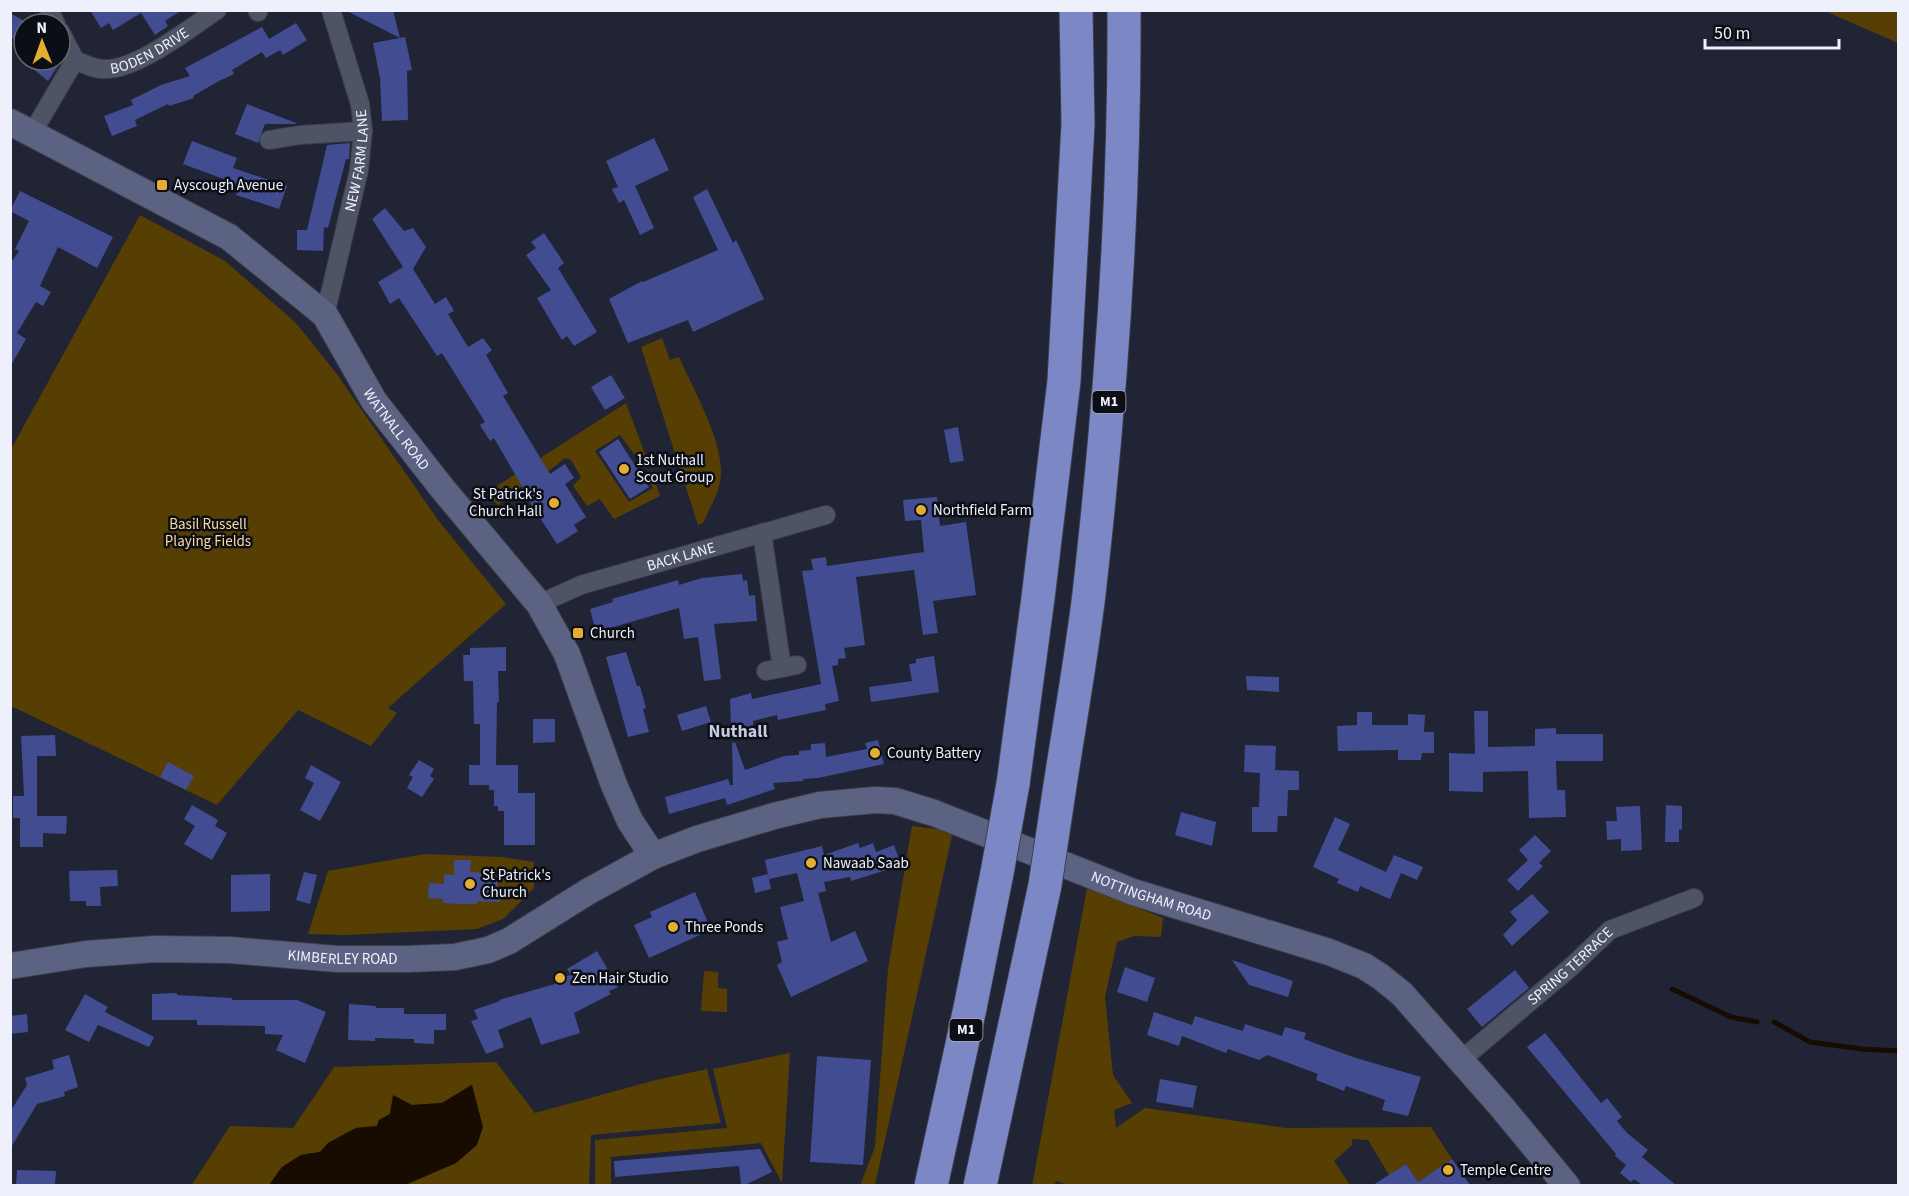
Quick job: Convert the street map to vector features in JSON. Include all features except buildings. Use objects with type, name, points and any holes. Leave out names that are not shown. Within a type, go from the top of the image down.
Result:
[{"type":"highway","name":"M1","points":[[931,1185],[997,873],[1013,784],[1038,598],[1064,381],[1078,124],[1076,10]]},
{"type":"highway","name":"M1","points":[[980,1185],[1045,885],[1088,596],[1109,399],[1120,248],[1124,10]]},
{"type":"main road","name":"WATNALL ROAD","points":[[21,129],[229,237],[325,315],[374,402],[538,604],[567,654],[614,784],[630,821],[653,856]]},
{"type":"main road","name":"NOTTINGHAM ROAD","points":[[653,856],[697,839],[803,808],[861,800],[895,801],[934,813],[1133,892],[1329,952],[1364,966],[1402,994],[1567,1185]]},
{"type":"main road","name":"KIMBERLEY ROAD","points":[[10,966],[86,954],[155,949],[230,950],[337,959],[455,957],[488,950],[509,941],[589,891],[653,856]]},
{"type":"street","name":"BODEN DRIVE","points":[[75,60],[105,70],[126,66],[217,10]]},
{"type":"street","name":"NEW FARM LANE","points":[[325,315],[359,170],[363,131],[360,104],[331,10]]},
{"type":"street","points":[[21,129],[75,60],[72,54]]},
{"type":"street","points":[[269,140],[300,135],[363,131]]},
{"type":"street","name":"BACK LANE","points":[[538,604],[582,585],[826,515]]},
{"type":"street","points":[[762,533],[782,668]]},
{"type":"street","name":"SPRING TERRACE","points":[[1461,1060],[1571,967],[1610,930],[1694,898]]},
{"type":"green space","points":[[1825,11],[1898,11],[1898,43]]},
{"type":"green space","name":"Basil Russell Playing Fields","points":[[140,215],[225,261],[296,323],[336,373],[438,520],[506,604],[388,708],[397,713],[371,746],[298,710],[217,805],[11,706],[10,451]]},
{"type":"green space","points":[[662,338],[670,360],[679,357],[711,427],[719,456],[721,477],[718,490],[703,523],[698,525],[641,347]]},
{"type":"green space","points":[[626,403],[647,459],[641,463],[620,435],[595,451],[629,502],[653,488],[646,474],[652,471],[660,496],[614,519],[600,499],[587,506],[573,486],[581,477],[571,460],[565,458],[545,474],[542,471],[498,505],[486,493]]},
{"type":"green space","points":[[912,826],[953,831],[875,1185],[860,1186],[875,1147],[888,969]]},
{"type":"green space","points":[[425,854],[502,857],[534,862],[534,888],[503,919],[477,929],[344,935],[308,934],[328,871]]},
{"type":"green space","points":[[1087,888],[1163,918],[1161,937],[1134,936],[1117,942],[1105,997],[1113,1075],[1132,1103],[1114,1110],[1116,1128],[1145,1108],[1286,1128],[1431,1127],[1452,1159],[1418,1182],[1406,1164],[1389,1175],[1368,1140],[1352,1139],[1352,1145],[1334,1161],[1350,1185],[1071,1186],[1056,1181],[1054,1185],[1032,1186]]},
{"type":"green space","points":[[704,971],[718,972],[718,988],[727,989],[727,1012],[701,1011]]},
{"type":"green space","points":[[790,1053],[782,1183],[761,1143],[611,1157],[611,1185],[595,1185],[595,1140],[727,1128],[713,1069]]},
{"type":"green space","points":[[496,1062],[535,1113],[656,1080],[707,1069],[721,1123],[591,1135],[589,1185],[405,1185],[456,1163],[471,1085],[442,1103],[412,1105],[393,1096],[390,1114],[379,1120],[377,1126],[356,1128],[328,1143],[320,1152],[301,1155],[282,1167],[269,1185],[191,1186],[230,1126],[293,1128],[334,1067]]},
{"type":"shaded area","points":[[472,1085],[483,1127],[477,1145],[456,1163],[405,1185],[269,1185],[282,1167],[301,1155],[320,1152],[328,1143],[356,1128],[377,1126],[379,1120],[390,1114],[393,1095],[412,1105],[442,1103]]},
{"type":"waterway","points":[[1672,989],[1731,1017],[1757,1022]]},
{"type":"waterway","points":[[1774,1022],[1810,1042],[1898,1051]]},
{"type":"place","name":"Ayscough Avenue","points":[[162,185]]},
{"type":"place","name":"1st Nuthall Scout Group","points":[[624,469]]},
{"type":"place","name":"St Patrick's Church Hall","points":[[554,503]]},
{"type":"place","name":"Northfield Farm","points":[[921,510]]},
{"type":"place","name":"Church","points":[[578,633]]},
{"type":"place","name":"County Battery","points":[[875,753]]},
{"type":"place","name":"Nawaab Saab","points":[[811,863]]},
{"type":"place","name":"St Patrick's Church","points":[[470,884]]},
{"type":"place","name":"Three Ponds","points":[[673,927]]},
{"type":"place","name":"Zen Hair Studio","points":[[560,978]]},
{"type":"place","name":"Temple Centre","points":[[1448,1170]]},
{"type":"district","name":"Nuthall","points":[[738,731]]}]
